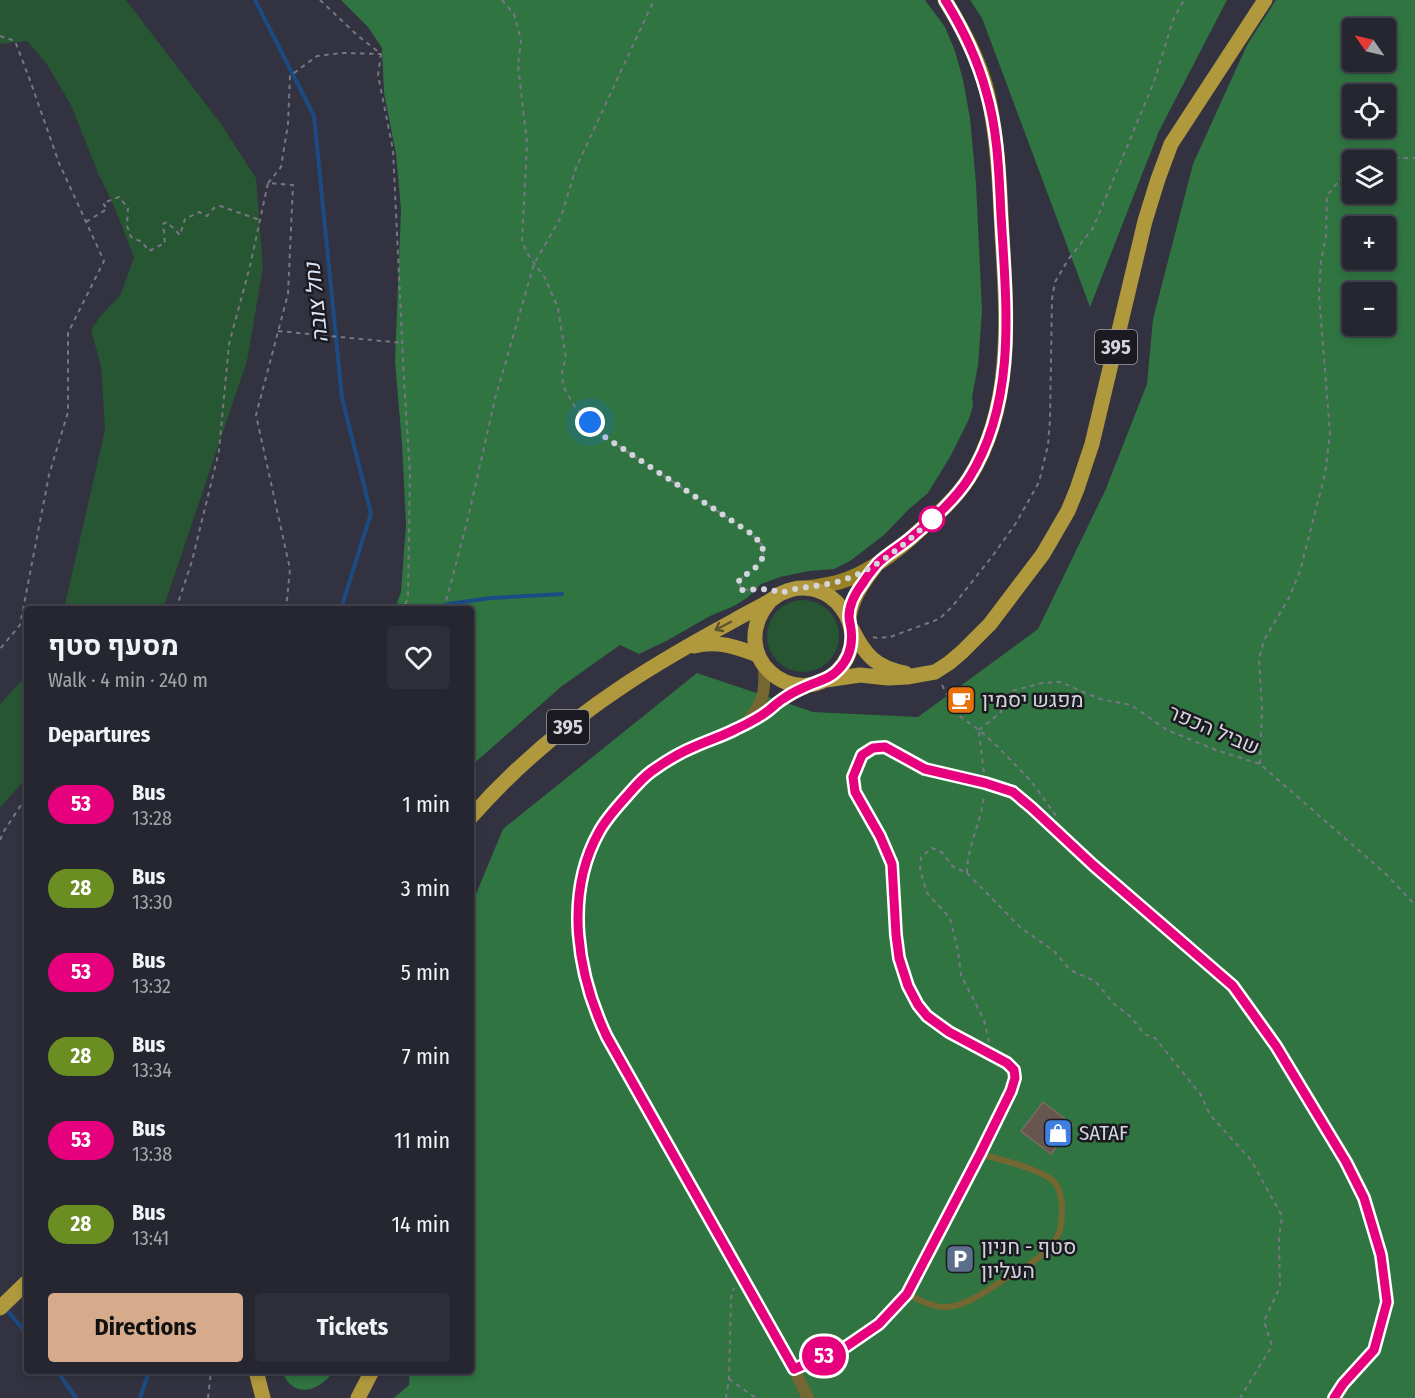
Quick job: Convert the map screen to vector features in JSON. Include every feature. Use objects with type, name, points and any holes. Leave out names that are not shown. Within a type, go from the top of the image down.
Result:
[{"type":"main road","points":[[807,588],[839,582],[879,562],[912,538],[948,505],[968,479],[983,452],[1002,388],[1005,352],[1005,291],[997,150],[987,94],[974,53],[958,20],[945,0]]},
{"type":"main road","name":"395","points":[[677,653],[711,643],[735,646],[761,660],[773,674],[784,681],[796,684],[809,685],[860,675],[888,678],[927,674],[949,663],[990,624],[1043,554],[1068,511],[1077,489],[1092,444],[1145,221],[1171,144],[1265,0]]},
{"type":"main road","points":[[826,680],[838,670],[847,657],[852,642],[850,606],[856,593],[879,562]]},
{"type":"main road","name":"395","points":[[474,814],[530,759],[625,684],[776,597],[794,588],[807,588]]},
{"type":"main road","points":[[807,588],[833,597],[842,607],[862,649],[872,660],[897,671],[927,674]]},
{"type":"main road","points":[[761,660],[755,643],[757,620],[763,609],[776,597]]},
{"type":"main road","points":[[0,1308],[24,1285]]},
{"type":"main road","points":[[257,1374],[263,1398]]},
{"type":"main road","points":[[358,1398],[370,1374]]},
{"type":"street","points":[[734,730],[745,724],[763,697],[765,684],[761,660]]},
{"type":"street","points":[[808,1398],[597,1016],[586,980],[580,947],[578,915],[580,891],[592,845],[614,810],[641,781],[663,763],[759,717],[780,701],[809,685]]},
{"type":"lane","points":[[794,1369],[847,1346],[879,1324],[907,1294],[980,1154],[1011,1091],[1015,1078],[1014,1070],[1007,1063],[949,1032],[927,1016],[908,986],[899,958],[892,864],[880,836],[855,792],[853,777],[862,755],[873,748],[885,747],[925,769],[1013,792],[1093,865],[1233,986],[1276,1046],[1346,1162],[1364,1198],[1381,1255],[1387,1302],[1374,1350],[1343,1384],[1334,1398]]},
{"type":"lane","points":[[907,1294],[928,1304],[947,1307],[970,1300],[1036,1260],[1060,1232],[1061,1197],[1056,1185],[1043,1173],[980,1154]]},
{"type":"path","points":[[320,0],[381,54]]},
{"type":"path","points":[[502,0],[514,14],[521,40],[519,65],[527,143],[522,242],[545,278],[558,308],[566,359],[562,369],[563,386],[575,407],[605,437],[752,534],[762,545],[764,556],[756,567],[739,580],[741,590],[770,589],[776,597]]},
{"type":"path","points":[[445,606],[468,518],[495,399],[534,264],[561,217],[576,168],[654,0]]},
{"type":"path","points":[[850,623],[862,634],[877,638],[890,637],[939,619],[952,607],[994,554],[1016,523],[1039,482],[1049,437],[1052,299],[1055,282],[1092,228],[1154,82],[1173,20],[1184,0]]},
{"type":"path","points":[[0,36],[15,41],[59,163],[104,261],[68,333],[68,412],[49,475],[20,625],[0,649]]},
{"type":"path","points":[[177,606],[192,561],[219,451],[229,344],[250,267],[268,183],[281,167],[288,124],[290,76],[316,56],[342,53],[381,54]]},
{"type":"path","points":[[381,54],[378,75],[393,150],[410,474],[408,598],[404,606]]},
{"type":"path","points":[[1396,158],[1415,158]]},
{"type":"path","points":[[1260,764],[1262,708],[1259,659],[1264,640],[1289,598],[1300,571],[1325,474],[1330,434],[1319,294],[1321,261],[1326,236],[1327,196],[1342,176]]},
{"type":"path","points":[[268,183],[292,185],[288,294],[256,415],[290,569],[286,606]]},
{"type":"path","points":[[86,222],[107,209],[103,203],[119,197],[128,208],[127,226],[131,237],[142,242],[149,251],[165,243],[163,224],[167,222],[180,235],[185,219],[200,212],[207,216],[213,208],[220,206],[260,220]]},
{"type":"path","points":[[278,331],[403,343]]},
{"type":"path","points":[[927,674],[958,715],[979,730],[1031,781],[1058,818]]},
{"type":"path","name":"שביל הכפר","points":[[979,730],[1001,712],[1003,700],[1012,691],[1042,683],[1060,682],[1100,699],[1131,705],[1167,730],[1216,750],[1260,764],[1387,875],[1415,905]]},
{"type":"path","points":[[967,873],[972,842],[983,810],[985,783],[979,730]]},
{"type":"path","points":[[0,840],[24,801]]},
{"type":"path","points":[[995,1056],[997,1048],[988,1041],[984,1020],[961,975],[950,918],[927,893],[920,870],[921,857],[932,848],[943,853],[952,866],[967,873],[1021,928],[1054,951],[1070,970],[1095,981],[1114,1004],[1131,1017],[1144,1034],[1155,1038],[1201,1095],[1209,1115],[1251,1160],[1281,1216],[1280,1287],[1264,1322],[1272,1346],[1240,1398]]},
{"type":"path","points":[[726,1398],[729,1379],[731,1297],[740,1273]]},
{"type":"path","points":[[208,1398],[211,1374]]},
{"type":"path","points":[[729,1379],[756,1398]]},
{"type":"green space","points":[[0,0],[126,0],[221,124],[256,178],[263,268],[247,361],[164,606],[65,606],[105,430],[101,366],[91,330],[121,294],[134,257],[71,105],[46,63],[27,41],[0,44]]},
{"type":"green space","points":[[341,0],[925,0],[945,27],[955,51],[970,118],[976,183],[982,311],[978,365],[972,397],[973,406],[969,419],[928,493],[884,535],[850,561],[834,569],[809,571],[761,584],[747,598],[734,606],[710,616],[639,654],[620,645],[562,686],[474,763],[474,606],[396,606],[401,592],[406,525],[395,361],[401,210],[396,154],[384,93],[382,48],[368,27]]},
{"type":"green space","points":[[970,0],[1227,0],[1159,131],[1090,307],[982,18]]},
{"type":"green space","points":[[1276,0],[1415,0],[1415,1398],[394,1398],[409,1385],[410,1374],[474,1374],[474,899],[503,829],[697,673],[813,712],[918,717],[1038,629],[1105,491],[1147,384],[1153,319],[1193,164],[1247,45]]},
{"type":"green space","points":[[803,600],[823,606],[833,616],[839,636],[833,656],[823,666],[803,672],[783,666],[773,656],[767,636],[773,616],[783,606]]},
{"type":"green space","points":[[24,678],[24,780],[0,808],[0,704]]},
{"type":"green space","points":[[283,1374],[331,1374],[320,1384],[305,1390],[292,1386]]},
{"type":"building","points":[[1043,1102],[1073,1125],[1051,1154],[1021,1131]]},
{"type":"waterway","name":"נחל צובה","points":[[255,0],[314,116],[342,398],[371,513],[342,606]]},
{"type":"waterway","points":[[444,606],[491,598],[562,594]]},
{"type":"waterway","points":[[6,1309],[24,1330]]},
{"type":"waterway","points":[[59,1374],[76,1398]]},
{"type":"waterway","name":"נחל צובה","points":[[140,1398],[148,1374]]},
{"type":"bus line","name":"53","points":[[945,0],[958,20],[974,53],[987,94],[997,150],[1005,291],[1005,352],[1002,388],[989,436],[968,479],[948,505],[912,538],[879,562],[856,593],[850,606],[852,642],[847,657],[838,670],[826,680],[792,693],[759,717],[676,756],[651,771],[614,810],[601,828],[586,862],[578,915],[580,947],[590,997],[607,1037],[794,1369],[847,1346],[879,1324],[907,1294],[980,1154],[1011,1091],[1015,1078],[1014,1070],[1007,1063],[949,1032],[927,1016],[918,1005],[908,986],[899,958],[892,864],[880,836],[855,792],[853,777],[862,755],[873,748],[885,747],[925,769],[1013,792],[1093,865],[1233,986],[1276,1046],[1346,1162],[1364,1198],[1381,1255],[1387,1302],[1374,1350],[1343,1384],[1334,1398]]},
{"type":"place","name":"מפגש יסמין","points":[[961,700]]},
{"type":"place","name":"SATAF","points":[[1058,1133]]},
{"type":"place","name":"סטף - חניון העליון","points":[[960,1259]]},
{"type":"route","points":[[590,422],[605,437],[752,534],[762,545],[764,556],[756,567],[739,580],[741,590],[770,589],[781,593],[794,588],[839,582],[879,562],[912,538],[936,516],[932,519]]}]
